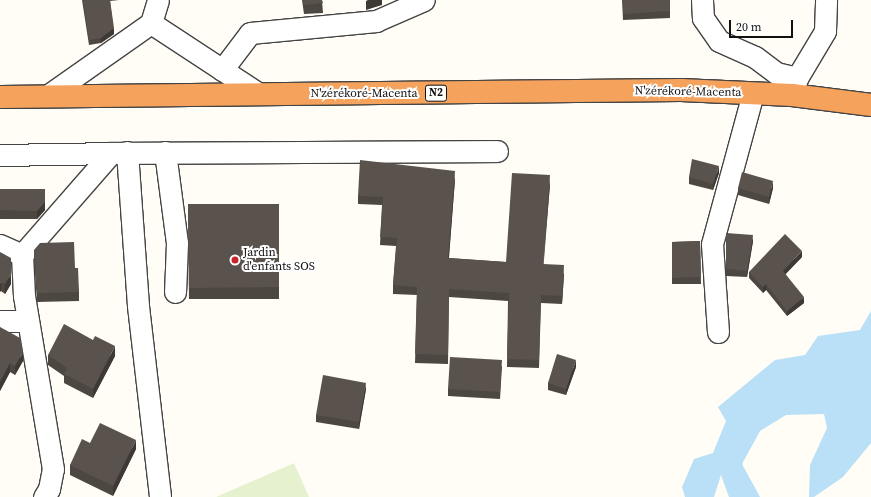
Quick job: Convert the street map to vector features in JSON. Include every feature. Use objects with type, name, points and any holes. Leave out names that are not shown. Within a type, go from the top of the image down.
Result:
[{"type":"highway","name":"N'zérékoré-Macenta","points":[[0,97],[681,90],[753,93],[794,87],[871,105]]},
{"type":"street","points":[[47,96],[151,23],[158,0]]},
{"type":"street","points":[[222,70],[250,33],[376,21],[424,0]]},
{"type":"street","points":[[702,0],[702,18],[719,41],[755,57],[794,87],[825,31],[826,0]]},
{"type":"street","points":[[151,23],[259,94]]},
{"type":"street","points":[[718,332],[712,244],[753,93]]},
{"type":"street","points":[[0,155],[119,152],[497,151]]},
{"type":"street","points":[[44,497],[49,489],[53,469],[28,321],[22,255],[119,152]]},
{"type":"street","points":[[119,152],[160,497]]},
{"type":"street","points":[[165,152],[177,242],[175,292]]},
{"type":"street","points":[[0,245],[22,255]]},
{"type":"street","points":[[0,321],[28,321]]},
{"type":"green space","points":[[294,463],[309,497],[216,497]]},
{"type":"water","points":[[871,311],[871,443],[843,477],[814,497],[809,497],[810,465],[827,428],[824,414],[786,415],[760,431],[742,464],[760,497],[729,497],[721,475],[714,497],[685,497],[682,487],[694,459],[713,453],[726,421],[718,407],[775,360],[805,355],[818,336],[860,330]]},
{"type":"building","points":[[83,0],[110,0],[114,28],[101,38],[89,40]]},
{"type":"building","points":[[303,0],[322,0],[323,3],[304,5]]},
{"type":"building","points":[[623,0],[670,0],[670,11],[623,14]]},
{"type":"building","points":[[692,159],[719,166],[713,184],[689,177]]},
{"type":"building","points":[[360,160],[455,171],[448,258],[506,262],[512,173],[550,175],[543,264],[564,265],[562,296],[541,295],[539,360],[507,359],[509,293],[449,289],[448,355],[415,354],[417,287],[393,285],[397,238],[380,237],[383,197],[358,196]]},
{"type":"building","points":[[742,172],[773,181],[769,197],[738,188]]},
{"type":"building","points":[[0,189],[45,189],[45,202],[37,211],[0,210]]},
{"type":"building","points":[[188,204],[279,204],[279,287],[189,288]]},
{"type":"building","points":[[726,233],[753,235],[747,271],[726,269]]},
{"type":"building","points":[[785,234],[802,251],[783,271],[804,297],[787,311],[766,284],[763,287],[749,272]]},
{"type":"building","points":[[700,241],[701,277],[672,278],[672,242]]},
{"type":"building","points":[[74,242],[75,268],[78,268],[79,292],[37,293],[34,250],[40,243]]},
{"type":"building","points":[[0,252],[11,258],[11,274],[5,284],[0,283]]},
{"type":"building","points":[[64,324],[93,340],[95,336],[115,346],[93,389],[64,374],[67,368],[48,355]]},
{"type":"building","points":[[0,327],[20,338],[23,352],[15,366],[10,363],[0,382]]},
{"type":"building","points":[[557,354],[576,360],[566,389],[548,383]]},
{"type":"building","points":[[450,357],[502,360],[500,392],[448,389]]},
{"type":"building","points":[[323,375],[366,383],[359,422],[316,415]]},
{"type":"building","points":[[100,423],[136,440],[113,486],[70,465],[82,439],[90,443]]},
{"type":"place","name":"Jardin d'enfants SOS","points":[[235,260]]}]
